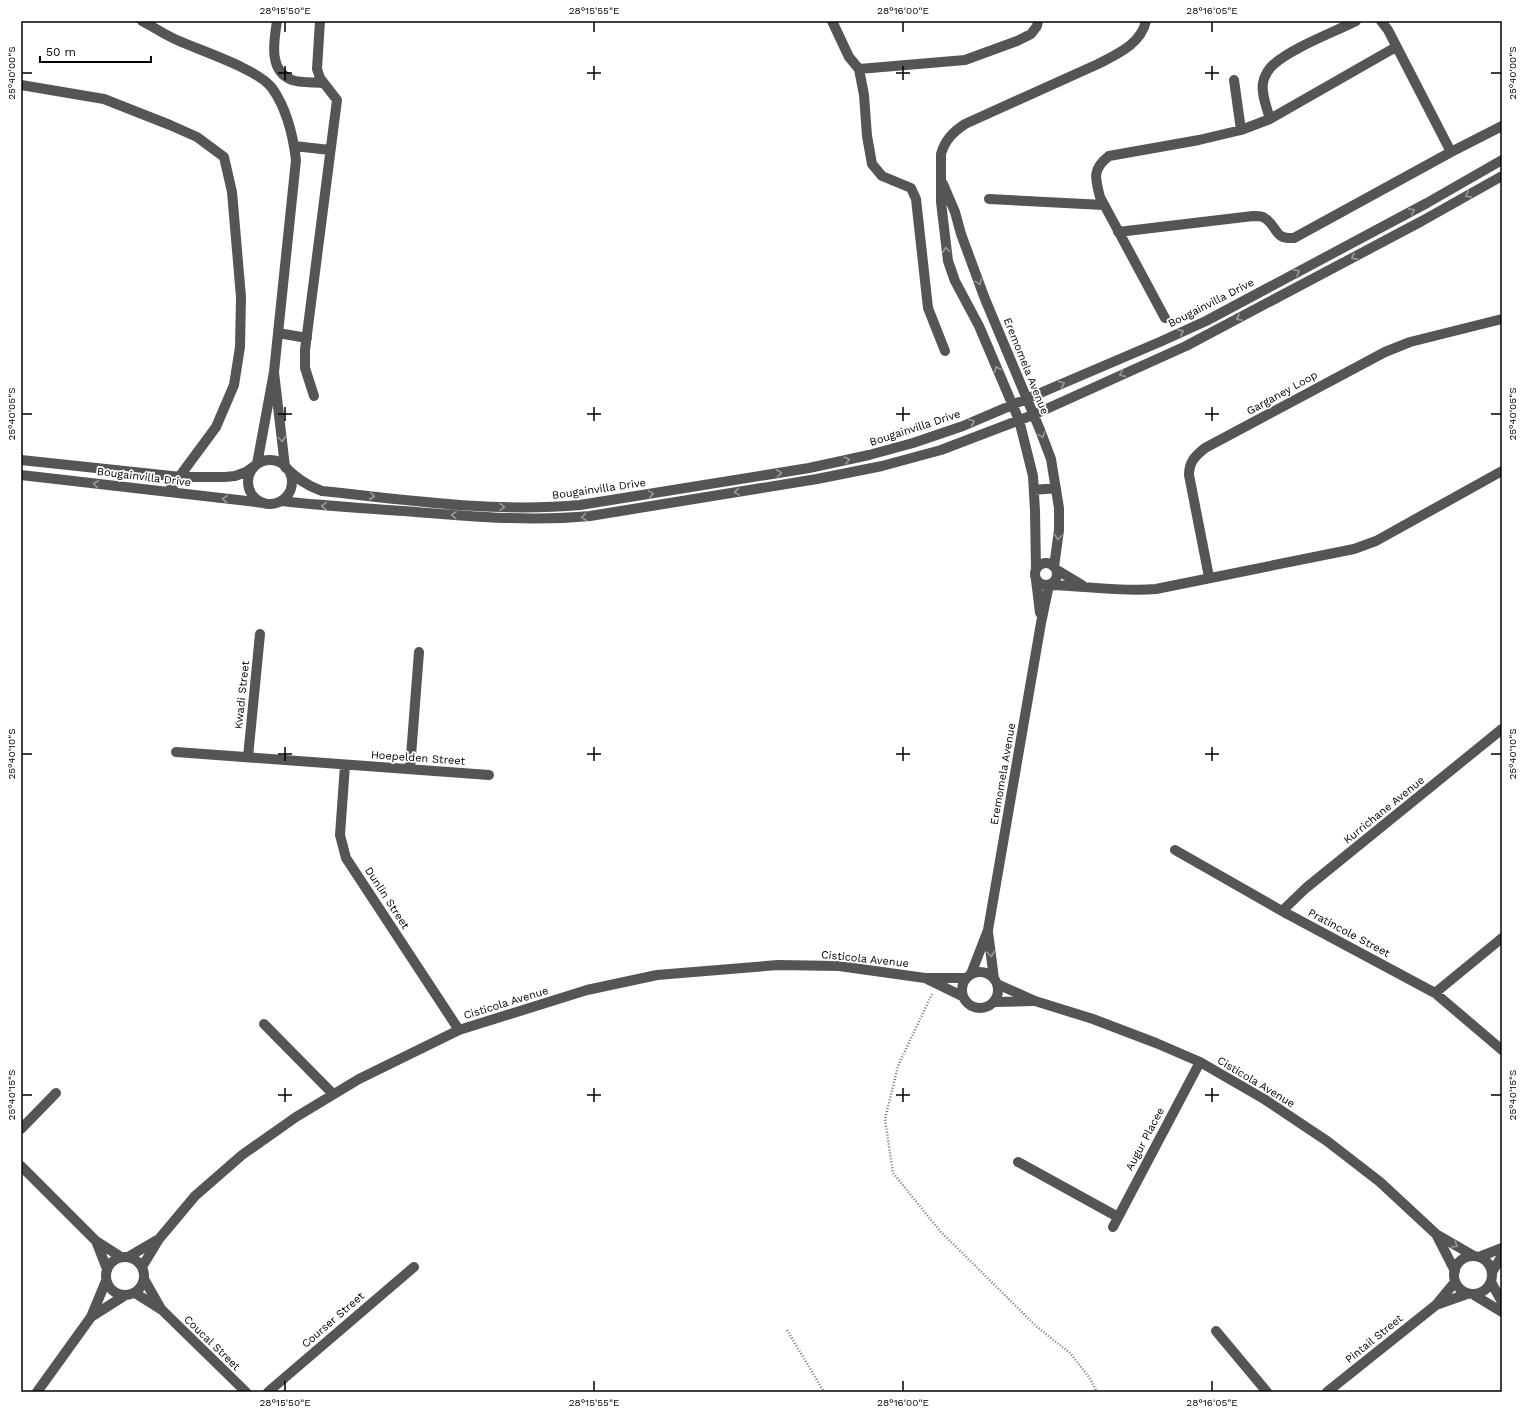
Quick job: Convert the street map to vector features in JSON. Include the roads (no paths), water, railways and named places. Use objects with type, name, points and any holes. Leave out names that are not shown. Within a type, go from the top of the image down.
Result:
[{"type":"street","points":[[142,21],[176,40],[234,64],[262,78],[272,88],[285,111],[294,146],[296,160],[274,372],[257,464],[252,470],[248,483],[253,496],[264,503]]},
{"type":"street","points":[[277,21],[274,38],[274,57],[280,72],[292,81],[324,83]]},
{"type":"street","points":[[314,396],[305,368],[307,338],[336,100],[320,78],[317,69],[320,21]]},
{"type":"street","points":[[832,21],[849,57],[859,69],[864,95],[867,136],[872,164],[882,176],[910,188],[916,199],[928,308],[945,351]]},
{"type":"street","points":[[859,69],[965,60],[1018,41],[1031,34],[1037,26],[1038,21]]},
{"type":"street","name":"Eremomela Avenue","points":[[1036,569],[1033,476],[1019,420],[1013,405],[979,326],[950,272],[942,218],[941,154],[943,147],[955,131],[975,118],[1098,64],[1131,45],[1140,34],[1146,21]]},
{"type":"street","points":[[1270,119],[1262,92],[1266,74],[1273,65],[1290,53],[1356,21]]},
{"type":"street","points":[[1381,21],[1388,30],[1451,152]]},
{"type":"street","points":[[1165,318],[1100,197],[1096,183],[1096,172],[1100,163],[1109,156],[1199,140],[1241,130],[1270,119],[1396,46]]},
{"type":"street","points":[[1234,80],[1241,130]]},
{"type":"street","points":[[21,86],[104,99],[197,137],[224,157],[232,192],[241,297],[240,347],[234,385],[216,427],[181,477],[168,492]]},
{"type":"street","points":[[1118,232],[1253,216],[1262,217],[1272,225],[1279,236],[1286,239],[1294,238],[1451,152],[1502,126]]},
{"type":"street","points":[[294,146],[330,150]]},
{"type":"street","name":"Bougainvilla Drive","points":[[21,460],[181,477],[235,476],[246,472],[257,464],[272,460],[285,466],[300,480],[311,487],[322,491],[451,505],[550,508],[612,500],[809,468],[869,455],[913,443],[963,426],[1162,341],[1206,321],[1427,203],[1502,160]]},
{"type":"street","name":"Bougainvilla Drive","points":[[21,475],[271,504],[282,501],[459,516],[559,519],[622,511],[817,479],[882,466],[941,450],[1033,415],[1186,346],[1422,221],[1502,176]]},
{"type":"street","name":"Eremomela Avenue","points":[[941,180],[955,212],[961,234],[985,299],[1051,459],[1059,508],[1056,568]]},
{"type":"street","points":[[989,199],[1104,205]]},
{"type":"street","name":"Garganey Loop","points":[[1209,577],[1190,487],[1189,467],[1196,456],[1205,448],[1385,352],[1410,342],[1502,319]]},
{"type":"street","points":[[278,333],[307,338]]},
{"type":"street","points":[[274,372],[285,466],[290,473],[292,485],[288,494],[282,501]]},
{"type":"street","points":[[1084,586],[1048,563],[1041,564],[1036,569],[1036,580],[1039,583],[1138,591],[1156,589],[1209,577],[1342,552],[1366,545],[1502,471]]},
{"type":"street","points":[[1034,490],[1056,488]]},
{"type":"street","points":[[1050,585],[1055,581],[1057,576],[1056,568]]},
{"type":"street","name":"Eremomela Avenue","points":[[1036,580],[1041,623]]},
{"type":"street","name":"Eremomela Avenue","points":[[969,976],[988,930],[1041,623],[1050,585]]},
{"type":"street","name":"Kwadi Street","points":[[248,758],[260,634]]},
{"type":"street","points":[[410,768],[419,652]]},
{"type":"street","name":"Kurrichane Avenue","points":[[1282,911],[1306,888],[1502,729]]},
{"type":"street","points":[[176,752],[345,765]]},
{"type":"street","name":"Hoepelden Street","points":[[345,765],[410,768],[489,775]]},
{"type":"street","name":"Dunlin Street","points":[[345,765],[340,836],[346,858],[459,1030]]},
{"type":"street","name":"Pratincole Street","points":[[1175,850],[1282,911],[1435,993],[1502,1050]]},
{"type":"street","name":"Eremomela Avenue","points":[[988,930],[996,981]]},
{"type":"street","points":[[1435,993],[1502,938]]},
{"type":"street","name":"Cisticola Avenue","points":[[142,1267],[159,1239],[195,1196],[242,1155],[296,1117],[359,1079],[459,1030],[587,990],[657,975],[778,965],[839,966],[925,978],[969,976]]},
{"type":"street","points":[[983,972],[996,981],[999,990],[998,997],[994,1002],[983,1009],[970,1006],[965,1002],[962,996],[962,989],[969,976],[983,972]]},
{"type":"street","name":"Cisticola Avenue","points":[[925,978],[962,996]]},
{"type":"street","name":"Cisticola Avenue","points":[[996,981],[1035,1001],[1093,1019],[1156,1043],[1200,1062],[1264,1099],[1327,1141],[1380,1182],[1436,1234],[1477,1257]]},
{"type":"street","name":"Cisticola Avenue","points":[[994,1002],[1035,1001]]},
{"type":"street","points":[[264,1024],[333,1094]]},
{"type":"street","name":"Augur Placee","points":[[1113,1227],[1200,1062]]},
{"type":"street","points":[[21,1129],[56,1093]]},
{"type":"street","points":[[1018,1162],[1118,1217]]},
{"type":"street","points":[[21,1166],[96,1241],[124,1257],[139,1263],[142,1267],[144,1279],[139,1290],[135,1293],[124,1296],[91,1317]]},
{"type":"street","name":"Cisticola Avenue","points":[[1436,1234],[1455,1271]]},
{"type":"street","name":"Cisticola Avenue","points":[[124,1257],[159,1239]]},
{"type":"street","points":[[37,1392],[91,1317],[106,1281],[107,1269],[96,1241]]},
{"type":"street","points":[[1502,1248],[1477,1257],[1465,1258],[1460,1261],[1455,1271],[1455,1282],[1462,1291],[1471,1294],[1502,1312]]},
{"type":"street","points":[[1492,1272],[1502,1256]]},
{"type":"street","points":[[107,1269],[115,1260],[124,1257]]},
{"type":"street","points":[[1477,1257],[1488,1262],[1492,1272],[1492,1282],[1502,1302]]},
{"type":"street","name":"Courser Street","points":[[268,1392],[414,1266]]},
{"type":"street","name":"Coucal Street","points":[[144,1279],[162,1310]]},
{"type":"street","points":[[106,1281],[112,1291],[124,1296]]},
{"type":"street","name":"Pintail Street","points":[[1327,1392],[1436,1305],[1455,1282]]},
{"type":"street","points":[[1471,1294],[1480,1294],[1485,1291],[1492,1282]]},
{"type":"street","name":"Coucal Street","points":[[135,1293],[162,1310],[246,1392]]},
{"type":"street","name":"Pintail Street","points":[[1436,1305],[1471,1294]]},
{"type":"street","points":[[1216,1331],[1267,1392]]}]
